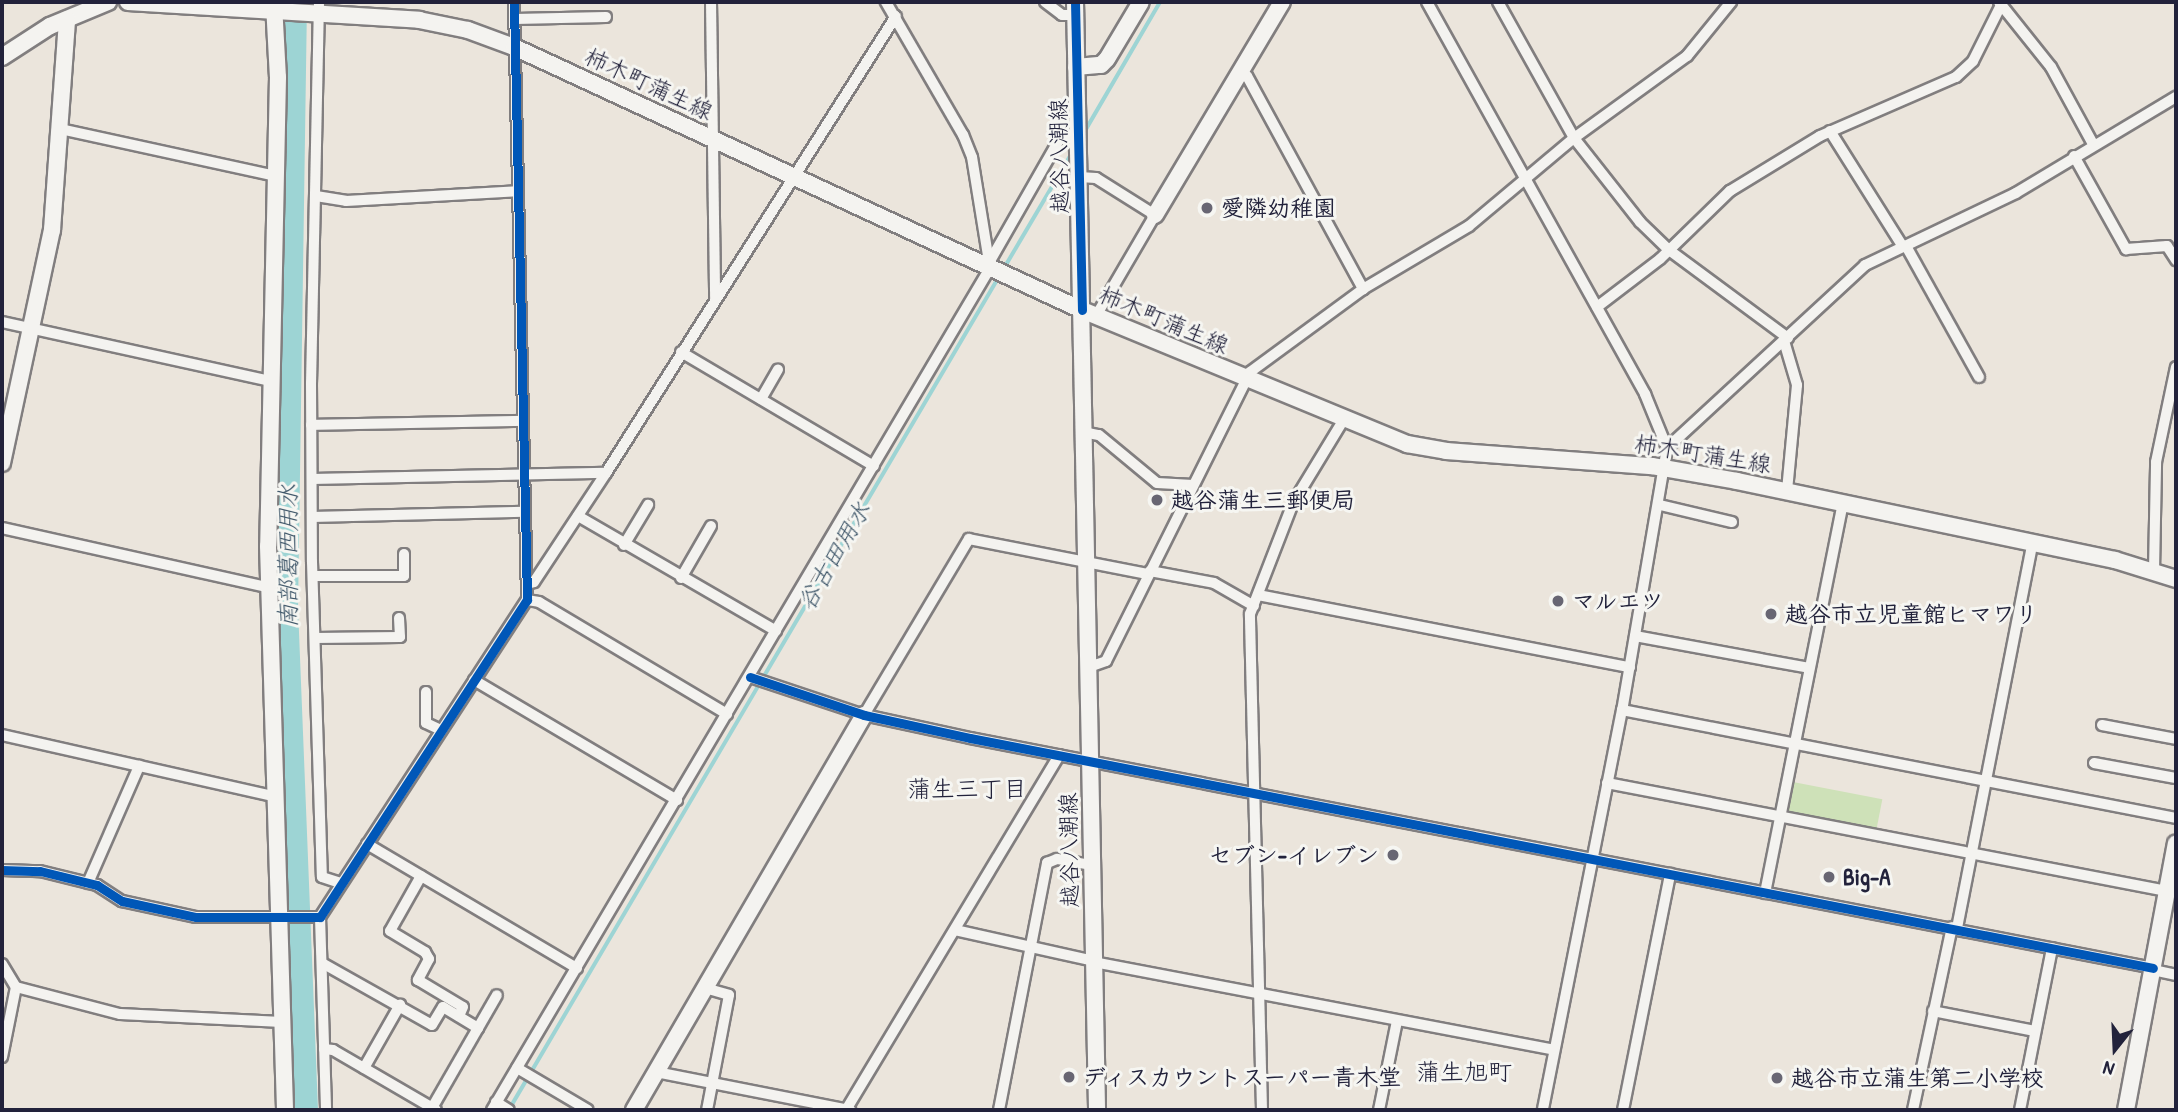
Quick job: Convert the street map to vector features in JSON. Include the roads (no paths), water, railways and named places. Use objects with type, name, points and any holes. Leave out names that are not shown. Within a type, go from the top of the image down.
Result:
[{"type":"main road","points":[[2,57],[30,37],[108,2]]},
{"type":"main road","name":"柿木町蒲生線","points":[[128,2],[318,10],[443,23],[514,47],[1089,313],[1245,379],[1424,449],[1665,469],[1843,503],[2154,571],[2176,579]]},
{"type":"main road","points":[[1076,67],[1094,67],[1107,59],[1141,2]]},
{"type":"main road","points":[[1155,215],[1282,2]]},
{"type":"main road","name":"越谷八潮線","points":[[1075,8],[1079,177],[1089,313],[1083,432],[1097,1110]]},
{"type":"main road","points":[[276,9],[278,77],[271,381],[270,588],[282,918],[285,1110]]},
{"type":"main road","points":[[2,463],[52,230],[67,20]]},
{"type":"main road","points":[[634,1110],[864,715]]},
{"type":"main road","points":[[2126,1110],[2176,844]]},
{"type":"street","points":[[338,1110],[326,1109],[322,963],[317,917],[527,600],[514,2]]},
{"type":"street","points":[[710,2],[715,299]]},
{"type":"street","points":[[886,2],[972,157],[990,265]]},
{"type":"street","points":[[1045,2],[1062,15],[1075,8]]},
{"type":"street","points":[[1427,2],[1661,424],[1667,448],[1660,505],[1622,710],[1543,1110]]},
{"type":"street","points":[[1498,2],[1574,138],[1640,222],[1670,250],[1786,340],[1797,384],[1787,491]]},
{"type":"street","points":[[1088,667],[1107,661],[1245,379],[1263,360],[1363,289],[1469,226],[1574,138],[1688,56],[1731,2]]},
{"type":"street","points":[[1597,307],[1670,250],[1730,191],[1830,131],[1956,77],[1973,61],[2000,3],[2051,67],[2093,144]]},
{"type":"street","points":[[318,10],[312,425],[313,576],[322,877],[340,883]]},
{"type":"street","points":[[527,584],[534,582],[606,473],[896,16]]},
{"type":"street","points":[[514,19],[606,17]]},
{"type":"street","points":[[1240,72],[1247,76],[1363,289]]},
{"type":"street","points":[[1667,448],[1865,265],[2016,194],[2093,144],[2176,97]]},
{"type":"street","points":[[60,129],[275,176]]},
{"type":"street","points":[[509,1110],[494,1106],[874,466],[1059,140],[1078,131]]},
{"type":"street","points":[[1830,131],[1904,246],[1979,377]]},
{"type":"street","points":[[2074,156],[2126,249],[2167,246],[2176,260]]},
{"type":"street","points":[[1079,177],[1096,178],[1155,215],[1089,313]]},
{"type":"street","points":[[316,196],[346,201],[517,191]]},
{"type":"street","points":[[2,322],[271,381]]},
{"type":"street","points":[[681,352],[874,466]]},
{"type":"street","points":[[2154,571],[2156,462],[2176,367]]},
{"type":"street","points":[[761,399],[778,370]]},
{"type":"street","points":[[1262,1110],[1253,793],[1256,600],[1293,503],[1344,419]]},
{"type":"street","points":[[312,425],[522,421]]},
{"type":"street","points":[[1083,432],[1099,435],[1157,483],[1193,485]]},
{"type":"street","points":[[312,479],[606,473]]},
{"type":"street","points":[[1765,893],[1843,503]]},
{"type":"street","points":[[624,545],[648,505]]},
{"type":"street","points":[[1660,505],[1732,522]]},
{"type":"street","points":[[312,517],[524,512]]},
{"type":"street","points":[[578,516],[776,631]]},
{"type":"street","points":[[681,578],[711,526]]},
{"type":"street","points":[[2,528],[270,588]]},
{"type":"street","points":[[864,715],[969,539],[1087,563],[1214,583],[1256,600],[1630,667]]},
{"type":"street","points":[[1913,1110],[1933,1011],[1973,853],[2032,544]]},
{"type":"street","points":[[313,576],[404,576],[404,554]]},
{"type":"street","points":[[527,600],[539,602],[727,714]]},
{"type":"street","points":[[315,638],[400,636],[399,618]]},
{"type":"street","points":[[1635,636],[1809,668]]},
{"type":"street","points":[[750,677],[864,715],[1955,928],[2176,975]]},
{"type":"street","points":[[474,680],[677,800]]},
{"type":"street","points":[[426,692],[426,723],[441,730]]},
{"type":"street","points":[[1622,710],[2176,818]]},
{"type":"street","points":[[2102,725],[2176,740]]},
{"type":"street","points":[[2,735],[276,797]]},
{"type":"street","points":[[656,1072],[847,1110],[1059,755]]},
{"type":"street","points":[[2094,763],[2176,778]]},
{"type":"street","points":[[88,883],[139,766]]},
{"type":"street","points":[[1607,783],[2167,891]]},
{"type":"street","points":[[367,844],[577,968]]},
{"type":"street","points":[[999,1110],[1047,863],[1057,859],[1092,866]]},
{"type":"street","points":[[2,870],[40,871],[88,883],[152,911],[196,918],[317,917]]},
{"type":"street","points":[[1623,1110],[1670,874]]},
{"type":"street","points":[[421,876],[390,931],[425,952],[429,959],[418,980],[463,1007],[459,1016]]},
{"type":"street","points":[[955,930],[1094,961],[1554,1050]]},
{"type":"street","points":[[2020,1110],[2052,948]]},
{"type":"street","points":[[322,963],[432,1025],[443,1007],[478,1028]]},
{"type":"street","points":[[2,964],[16,987],[2,1057]]},
{"type":"street","points":[[16,987],[120,1014],[282,1022]]},
{"type":"street","points":[[705,988],[729,995],[707,1110]]},
{"type":"street","points":[[324,1049],[364,1068],[434,1109],[497,995]]},
{"type":"street","points":[[364,1068],[400,1005]]},
{"type":"street","points":[[1933,1011],[2035,1031]]},
{"type":"street","points":[[1380,1110],[1396,1021]]},
{"type":"street","points":[[517,1069],[588,1110]]},
{"type":"waterway","name":"南部葛西用水","points":[[295,2],[286,607],[306,1110]]},
{"type":"waterway","name":"谷古田用水","points":[[1085,131],[1160,2]]},
{"type":"waterway","name":"谷古田用水","points":[[1003,270],[1072,153]]},
{"type":"waterway","name":"谷古田用水","points":[[510,1108],[999,277]]},
{"type":"place","name":"愛隣幼稚園","points":[[1207,208]]},
{"type":"place","name":"越谷蒲生三郵便局","points":[[1157,500]]},
{"type":"place","name":"マルエツ","points":[[1558,601]]},
{"type":"place","name":"越谷市立児童館ヒマワリ","points":[[1771,614]]},
{"type":"place","name":"セブン-イレブン","points":[[1393,855]]},
{"type":"place","name":"Big-A","points":[[1829,877]]},
{"type":"place","name":"ディスカウントスーパー青木堂","points":[[1069,1077]]},
{"type":"place","name":"越谷市立蒲生第二小学校","points":[[1777,1078]]},
{"type":"district","name":"蒲生三丁目","points":[[967,789]]},
{"type":"district","name":"蒲生旭町","points":[[1464,1072]]}]
